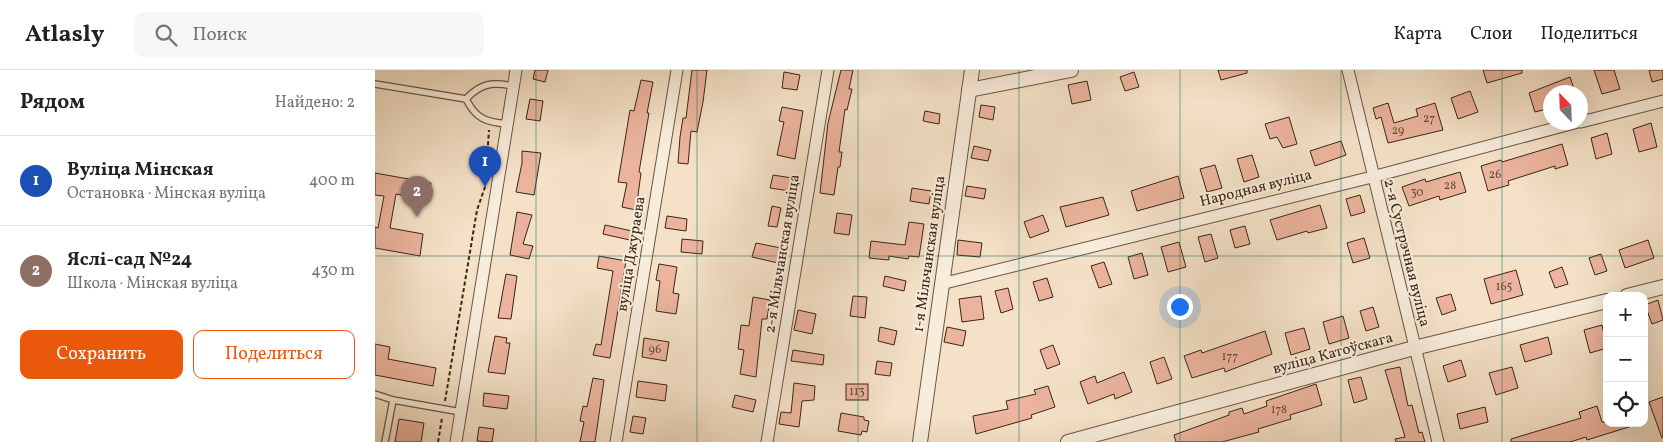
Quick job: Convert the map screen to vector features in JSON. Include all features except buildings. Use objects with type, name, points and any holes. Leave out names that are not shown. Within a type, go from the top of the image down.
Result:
[{"type":"street","points":[[456,442],[516,70]]},
{"type":"street","name":"вуліца Джураева","points":[[616,442],[677,70]]},
{"type":"street","name":"2-я Мільчанская вуліца","points":[[767,442],[828,70]]},
{"type":"street","name":"1-я Мільчанская вуліца","points":[[920,442],[972,70]]},
{"type":"street","points":[[969,90],[1071,70]]},
{"type":"street","name":"2-я Сустрэчная вуліца","points":[[1348,70],[1372,177],[1438,442]]},
{"type":"street","name":"Народная вуліца","points":[[1588,120],[1663,101]]},
{"type":"street","name":"Народная вуліца","points":[[941,284],[1372,177],[1549,130]]},
{"type":"street","points":[[1643,292],[1663,287]]},
{"type":"street","name":"вуліца Катоўскага","points":[[1068,442],[1414,348],[1603,302]]},
{"type":"lane","points":[[375,84],[466,99]]},
{"type":"lane","points":[[466,99],[475,90],[486,84],[514,86]]},
{"type":"lane","points":[[466,99],[472,111],[480,119],[507,124]]},
{"type":"lane","points":[[375,394],[393,400],[461,412]]},
{"type":"lane","points":[[385,442],[393,400]]},
{"type":"path","points":[[438,442],[477,210],[485,187],[490,122]]},
{"type":"place","name":"Вуліца Мінская","points":[[485,187]]},
{"type":"place","name":"Яслі-сад №24","points":[[417,217]]}]
